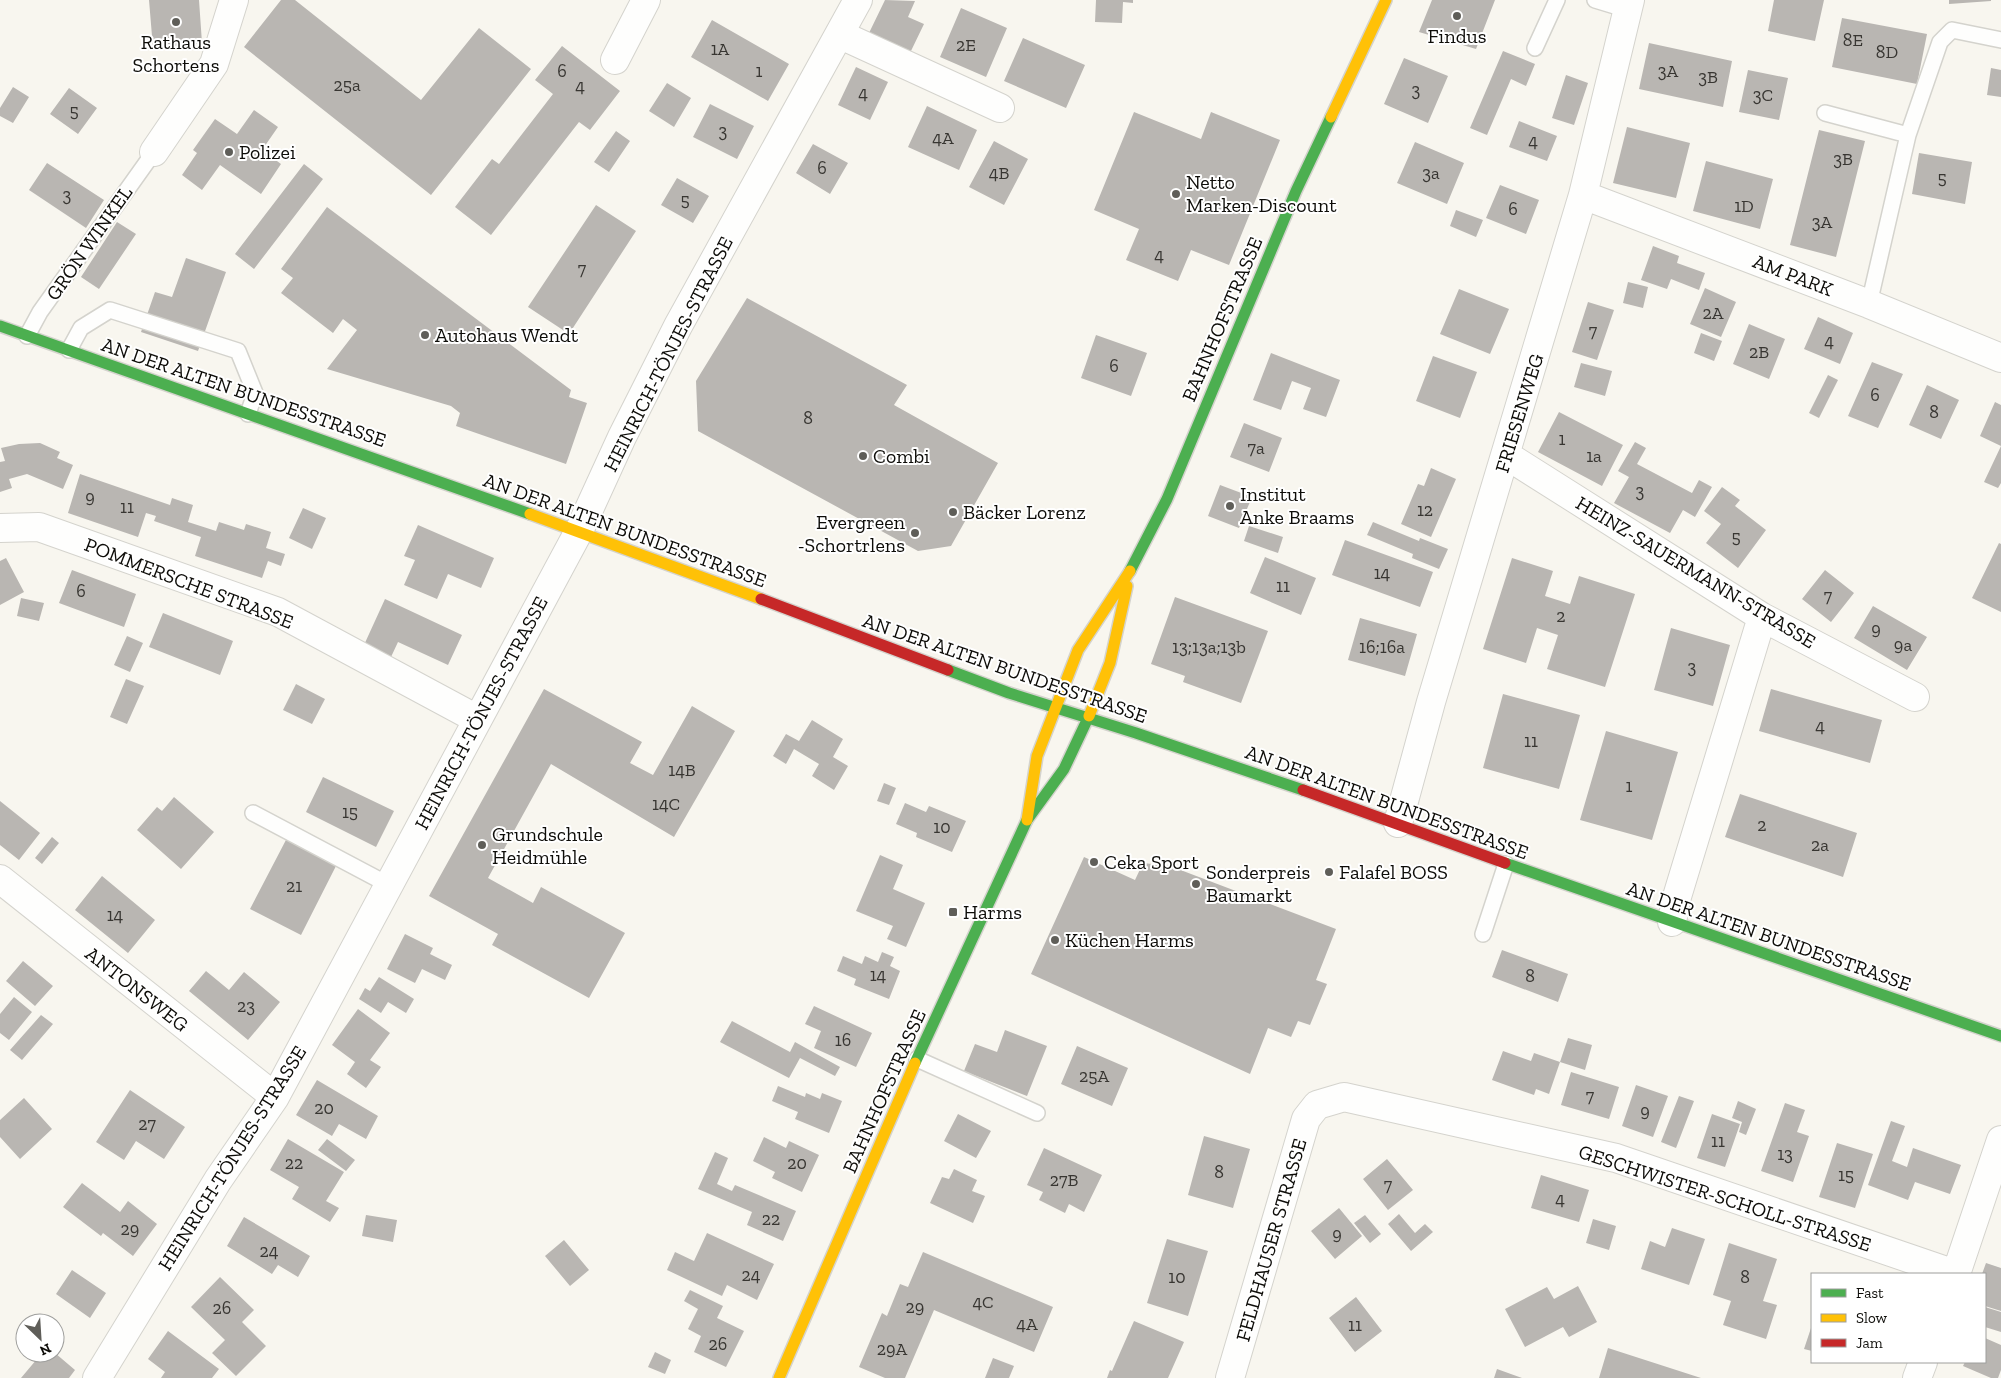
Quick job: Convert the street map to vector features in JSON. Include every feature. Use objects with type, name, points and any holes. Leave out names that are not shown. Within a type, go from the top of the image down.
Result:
[{"type":"street","points":[[154,152],[214,64],[234,0]]},
{"type":"street","points":[[615,60],[646,0]]},
{"type":"street","name":"HEINRICH-TÖNJES-STRASSE","points":[[97,1378],[218,1180],[275,1097],[579,531],[622,437],[678,326],[858,0]]},
{"type":"street","name":"BAHNHOFSTRASSE","points":[[1027,820],[1037,756],[1078,650],[1131,570],[1168,499],[1296,191],[1386,0]]},
{"type":"street","name":"FRIESENWEG","points":[[1398,823],[1431,702],[1583,195],[1629,5]]},
{"type":"street","points":[[840,35],[1000,108]]},
{"type":"street","name":"AM PARK","points":[[1583,195],[1869,304],[2001,358]]},
{"type":"street","name":"AN DER ALTEN BUNDESSTRASSE","points":[[0,326],[579,531],[844,632],[1055,708],[1398,823],[1506,864],[2001,1036]]},
{"type":"street","name":"HEINZ-SAUERMANN-STRASSE","points":[[1506,455],[1762,617],[1915,697]]},
{"type":"street","name":"POMMERSCHE STRASSE","points":[[0,528],[40,527],[278,612],[477,719]]},
{"type":"street","name":"BAHNHOFSTRASSE","points":[[779,1378],[918,1059],[1027,820],[1064,769],[1088,718],[1110,663],[1131,570]]},
{"type":"street","points":[[1672,922],[1676,900],[1762,617]]},
{"type":"street","name":"ANTONSWEG","points":[[0,879],[275,1097]]},
{"type":"street","name":"GESCHWISTER-SCHOLL-STRASSE","points":[[1317,1105],[1344,1097],[1616,1158],[1953,1273]]},
{"type":"street","name":"FELDHAUSER STRASSE","points":[[1230,1378],[1306,1119],[1317,1105]]},
{"type":"street","name":"GESCHWISTER-SCHOLL-STRASSE","points":[[1956,1273],[2001,1140]]},
{"type":"street","points":[[1917,1378],[1923,1363]]},
{"type":"lane","points":[[1535,48],[1556,0]]},
{"type":"lane","points":[[1595,0],[1629,5]]},
{"type":"lane","points":[[1869,304],[1908,135],[1940,42],[1952,30],[2001,40]]},
{"type":"lane","points":[[1825,113],[1908,135]]},
{"type":"lane","name":"GRÖN WINKEL","points":[[27,336],[40,312],[154,152]]},
{"type":"lane","points":[[69,350],[80,328],[110,310],[238,352],[255,393],[248,414]]},
{"type":"lane","points":[[253,813],[389,885]]},
{"type":"lane","points":[[1482,934],[1506,864]]},
{"type":"lane","points":[[918,1059],[1037,1113]]},
{"type":"building","name":"Rathaus Schortens","points":[[149,0],[199,0],[202,43],[153,48]]},
{"type":"building","points":[[281,0],[295,0],[421,100],[479,28],[531,69],[431,195],[244,47]]},
{"type":"building","points":[[885,0],[915,1],[908,17],[924,24],[910,53],[869,33]]},
{"type":"building","points":[[1096,0],[1133,0],[1133,3],[1123,2],[1122,23],[1095,22]]},
{"type":"building","name":"Findus","points":[[1432,0],[1495,0],[1476,49],[1419,32]]},
{"type":"building","points":[[1774,0],[1824,0],[1815,41],[1768,31]]},
{"type":"building","points":[[1949,0],[1991,0],[1991,1],[1949,4]]},
{"type":"building","points":[[961,8],[1007,28],[986,77],[940,57]]},
{"type":"building","points":[[1842,18],[1927,34],[1917,84],[1832,67]]},
{"type":"building","points":[[712,20],[789,64],[768,101],[691,57]]},
{"type":"building","points":[[1023,38],[1085,65],[1066,108],[1004,81]]},
{"type":"building","points":[[1649,43],[1732,61],[1723,107],[1639,89]]},
{"type":"building","points":[[562,46],[620,91],[590,130],[579,122],[491,235],[455,207],[492,159],[499,164],[553,94],[535,80]]},
{"type":"building","points":[[1503,51],[1535,64],[1526,86],[1511,79],[1487,135],[1470,128]]},
{"type":"building","points":[[1404,58],[1448,76],[1428,123],[1384,104]]},
{"type":"building","points":[[856,67],[888,82],[870,120],[838,105]]},
{"type":"building","points":[[1991,68],[2001,70],[2001,97],[1987,95]]},
{"type":"building","points":[[1748,70],[1788,78],[1779,120],[1739,112]]},
{"type":"building","points":[[1566,75],[1588,83],[1574,125],[1552,118]]},
{"type":"building","points":[[667,83],[691,98],[674,127],[649,111]]},
{"type":"building","points":[[13,87],[29,97],[13,123],[0,116],[0,108]]},
{"type":"building","points":[[69,88],[97,108],[78,134],[50,114]]},
{"type":"building","points":[[710,104],[754,126],[737,159],[693,137]]},
{"type":"building","points":[[927,106],[977,130],[959,170],[908,147]]},
{"type":"building","name":"Polizei","points":[[254,110],[278,127],[262,150],[281,164],[261,194],[220,165],[202,190],[182,175],[197,153],[193,150],[215,119],[237,134]]},
{"type":"building","points":[[1134,112],[1201,139],[1211,112],[1280,140],[1229,265],[1191,250],[1178,281],[1126,260],[1139,229],[1094,210]]},
{"type":"building","points":[[1519,121],[1557,136],[1547,161],[1509,147]]},
{"type":"building","points":[[1627,127],[1690,143],[1676,198],[1613,183]]},
{"type":"building","points":[[1819,130],[1865,141],[1836,257],[1790,245]]},
{"type":"building","points":[[616,131],[630,141],[609,172],[594,162]]},
{"type":"building","points":[[994,141],[1028,159],[1004,205],[969,187]]},
{"type":"building","points":[[1415,142],[1464,163],[1447,204],[1397,183]]},
{"type":"building","points":[[813,144],[848,163],[830,194],[796,173]]},
{"type":"building","points":[[1919,153],[1972,162],[1965,204],[1912,194]]},
{"type":"building","points":[[1706,161],[1773,179],[1760,229],[1693,211]]},
{"type":"building","points":[[47,163],[104,200],[86,228],[29,190]]},
{"type":"building","points":[[304,164],[323,179],[254,269],[235,254]]},
{"type":"building","points":[[677,178],[709,196],[693,223],[661,205]]},
{"type":"building","points":[[1500,185],[1539,200],[1526,234],[1486,218]]},
{"type":"building","points":[[596,205],[636,231],[569,334],[528,307]]},
{"type":"building","name":"Autohaus Wendt","points":[[327,207],[571,390],[569,397],[587,403],[566,464],[456,426],[460,413],[451,406],[327,369],[357,330],[343,319],[333,333],[281,293],[293,278],[281,269]]},
{"type":"building","points":[[1456,210],[1483,220],[1476,237],[1450,226]]},
{"type":"building","points":[[117,222],[136,234],[99,289],[81,277]]},
{"type":"building","points":[[1653,246],[1679,256],[1677,263],[1705,273],[1699,290],[1671,279],[1667,289],[1641,280]]},
{"type":"building","points":[[186,258],[226,272],[198,351],[141,332],[155,292],[172,297]]},
{"type":"building","points":[[1628,282],[1648,287],[1643,308],[1623,303]]},
{"type":"building","points":[[1705,288],[1736,302],[1721,337],[1690,324]]},
{"type":"building","points":[[1459,289],[1509,309],[1490,354],[1440,334]]},
{"type":"building","points":[[747,298],[907,385],[894,405],[998,463],[951,546],[918,551],[698,431],[696,381]]},
{"type":"building","points":[[1588,302],[1614,310],[1597,360],[1572,352]]},
{"type":"building","points":[[1818,317],[1853,333],[1840,364],[1804,349]]},
{"type":"building","points":[[1749,324],[1785,339],[1769,379],[1733,364]]},
{"type":"building","points":[[1701,333],[1722,341],[1714,361],[1694,353]]},
{"type":"building","points":[[1096,335],[1147,353],[1131,396],[1081,378]]},
{"type":"building","points":[[1271,353],[1340,380],[1326,417],[1303,409],[1311,388],[1292,381],[1281,410],[1253,400]]},
{"type":"building","points":[[1433,356],[1477,372],[1460,418],[1416,401]]},
{"type":"building","points":[[1872,362],[1903,374],[1878,428],[1848,416]]},
{"type":"building","points":[[1581,363],[1612,371],[1605,396],[1574,387]]},
{"type":"building","points":[[1828,375],[1838,380],[1819,418],[1809,413]]},
{"type":"building","points":[[1927,385],[1959,400],[1941,439],[1909,425]]},
{"type":"building","points":[[1995,402],[2001,405],[2001,446],[1980,436]]},
{"type":"building","points":[[1559,412],[1623,445],[1602,486],[1538,452]]},
{"type":"building","points":[[1244,423],[1282,438],[1269,472],[1230,457]]},
{"type":"building","points":[[1635,442],[1646,448],[1637,464],[1692,493],[1699,480],[1712,487],[1695,517],[1683,510],[1670,533],[1614,503],[1629,477],[1618,471]]},
{"type":"building","points":[[40,443],[60,452],[57,458],[73,465],[63,489],[27,474],[9,479],[12,488],[0,492],[0,462],[5,461],[1,448],[19,444]]},
{"type":"building","points":[[2001,446],[2001,483],[1998,488],[1984,482]]},
{"type":"building","points":[[1431,468],[1456,479],[1431,537],[1401,524],[1418,484],[1424,486]]},
{"type":"building","points":[[80,474],[170,505],[172,498],[193,505],[188,522],[216,531],[219,522],[244,530],[246,524],[271,532],[266,548],[285,554],[281,566],[268,561],[262,578],[195,556],[201,537],[154,521],[156,516],[146,513],[138,537],[68,513]]},
{"type":"building","name":"Institut Anke Braams","points":[[1220,485],[1252,497],[1239,528],[1208,516]]},
{"type":"building","points":[[1722,487],[1740,500],[1735,506],[1766,530],[1738,568],[1706,543],[1721,524],[1704,511]]},
{"type":"building","points":[[303,508],[326,518],[312,549],[289,538]]},
{"type":"building","points":[[1373,522],[1419,541],[1420,538],[1448,549],[1439,569],[1412,558],[1413,554],[1367,535]]},
{"type":"building","points":[[418,525],[494,558],[481,588],[448,574],[437,599],[404,585],[415,560],[404,556]]},
{"type":"building","points":[[1249,526],[1283,537],[1278,553],[1244,541]]},
{"type":"building","points":[[1345,540],[1433,572],[1420,607],[1332,575]]},
{"type":"building","points":[[1999,543],[2001,544],[2001,612],[1972,598]]},
{"type":"building","points":[[1265,557],[1316,578],[1301,615],[1250,593]]},
{"type":"building","points":[[6,558],[24,592],[0,605],[0,561]]},
{"type":"building","points":[[1512,558],[1553,571],[1545,596],[1570,604],[1579,576],[1635,594],[1605,687],[1547,669],[1558,635],[1537,628],[1526,663],[1483,649]]},
{"type":"building","points":[[72,570],[136,594],[124,627],[59,603]]},
{"type":"building","points":[[1825,570],[1854,593],[1831,622],[1802,599]]},
{"type":"building","points":[[1175,597],[1268,631],[1241,703],[1183,682],[1185,676],[1151,664]]},
{"type":"building","points":[[21,598],[44,603],[39,621],[17,616]]},
{"type":"building","points":[[385,599],[462,635],[448,665],[398,642],[391,657],[364,645]]},
{"type":"building","points":[[1873,606],[1927,637],[1907,670],[1854,638]]},
{"type":"building","points":[[163,613],[233,641],[220,675],[149,647]]},
{"type":"building","points":[[1360,618],[1417,634],[1405,676],[1348,660]]},
{"type":"building","points":[[1671,628],[1730,645],[1713,706],[1654,690]]},
{"type":"building","points":[[127,636],[143,643],[130,672],[114,665]]},
{"type":"building","points":[[126,679],[144,686],[127,724],[110,717]]},
{"type":"building","points":[[296,684],[325,699],[312,724],[283,710]]},
{"type":"building","name":"Grundschule Heidmühle","points":[[544,689],[642,742],[630,763],[653,775],[692,706],[735,731],[674,837],[551,764],[488,878],[533,903],[541,887],[625,933],[589,998],[492,945],[498,934],[429,896]]},
{"type":"building","points":[[1771,689],[1882,720],[1870,763],[1759,731]]},
{"type":"building","points":[[1503,694],[1580,715],[1559,789],[1483,768]]},
{"type":"building","points":[[812,720],[843,739],[833,757],[848,766],[834,790],[812,776],[819,764],[794,749],[786,764],[773,756],[786,734],[799,741]]},
{"type":"building","points":[[1606,731],[1678,752],[1652,840],[1580,820]]},
{"type":"building","points":[[323,777],[394,811],[376,847],[306,812]]},
{"type":"building","points":[[884,783],[896,788],[889,805],[877,801]]},
{"type":"building","points":[[1740,794],[1857,833],[1843,877],[1725,837]]},
{"type":"building","points":[[174,797],[214,832],[181,869],[137,830],[157,807],[162,811]]},
{"type":"building","points":[[0,801],[40,833],[19,860],[0,845]]},
{"type":"building","points":[[905,803],[926,812],[929,806],[966,821],[952,852],[916,837],[917,833],[896,824]]},
{"type":"building","points":[[52,837],[59,843],[42,864],[35,858]]},
{"type":"building","points":[[287,838],[337,864],[301,935],[250,909]]},
{"type":"building","points":[[880,855],[903,865],[893,889],[925,903],[906,947],[887,939],[893,926],[856,911]]},
{"type":"building","points":[[1084,857],[1135,880],[1143,863],[1170,866],[1336,929],[1316,980],[1327,984],[1310,1025],[1298,1021],[1291,1037],[1268,1028],[1250,1074],[1031,974]]},
{"type":"building","points":[[102,876],[155,920],[128,953],[75,910]]},
{"type":"building","points":[[405,934],[433,948],[430,954],[452,965],[445,980],[422,969],[415,983],[387,969]]},
{"type":"building","points":[[1502,950],[1568,974],[1558,1002],[1492,977]]},
{"type":"building","points":[[882,952],[894,957],[890,966],[900,971],[889,999],[854,985],[856,979],[837,971],[843,956],[862,964],[865,956],[878,962]]},
{"type":"building","points":[[23,961],[53,986],[35,1006],[6,981]]},
{"type":"building","points":[[206,971],[229,990],[244,972],[280,1002],[248,1040],[189,991]]},
{"type":"building","points":[[379,977],[414,999],[406,1013],[388,1002],[381,1013],[359,999],[365,988],[370,991]]},
{"type":"building","points":[[14,997],[32,1012],[9,1040],[0,1033],[0,1014]]},
{"type":"building","points":[[814,1006],[872,1033],[856,1067],[814,1048],[821,1031],[805,1024]]},
{"type":"building","points":[[358,1009],[390,1033],[370,1060],[381,1067],[366,1088],[347,1074],[355,1062],[332,1045]]},
{"type":"building","points":[[41,1015],[53,1024],[22,1060],[10,1050]]},
{"type":"building","points":[[732,1021],[790,1052],[795,1042],[840,1067],[835,1076],[800,1058],[789,1078],[720,1042]]},
{"type":"building","points":[[1005,1030],[1047,1046],[1027,1096],[964,1071],[975,1044],[997,1052]]},
{"type":"building","points":[[1568,1038],[1592,1045],[1585,1070],[1560,1062]]},
{"type":"building","points":[[1077,1046],[1128,1068],[1112,1106],[1061,1084]]},
{"type":"building","points":[[1503,1051],[1531,1061],[1534,1053],[1560,1062],[1549,1094],[1536,1089],[1534,1095],[1492,1080]]},
{"type":"building","points":[[1571,1072],[1619,1087],[1609,1119],[1561,1105]]},
{"type":"building","points":[[317,1080],[378,1116],[366,1139],[339,1124],[332,1136],[296,1115]]},
{"type":"building","points":[[1636,1085],[1668,1096],[1653,1137],[1622,1126]]},
{"type":"building","points":[[778,1086],[805,1097],[806,1093],[820,1099],[822,1093],[842,1101],[829,1133],[795,1119],[798,1112],[772,1101]]},
{"type":"building","points":[[130,1090],[185,1127],[164,1159],[136,1141],[124,1160],[96,1142]]},
{"type":"building","points":[[1679,1096],[1694,1101],[1676,1148],[1661,1142]]},
{"type":"building","points":[[24,1098],[52,1129],[20,1159],[0,1137],[0,1120]]},
{"type":"building","points":[[1738,1101],[1756,1109],[1746,1135],[1739,1132],[1742,1122],[1732,1118]]},
{"type":"building","points":[[1785,1103],[1805,1110],[1797,1132],[1809,1136],[1793,1182],[1761,1171]]},
{"type":"building","points":[[958,1114],[991,1131],[976,1158],[944,1141]]},
{"type":"building","points":[[1712,1114],[1740,1124],[1725,1167],[1697,1158]]},
{"type":"building","points":[[1891,1121],[1905,1126],[1892,1161],[1907,1167],[1913,1148],[1961,1165],[1950,1194],[1915,1182],[1908,1200],[1868,1185]]},
{"type":"building","points":[[1204,1136],[1250,1149],[1233,1208],[1188,1195]]},
{"type":"building","points":[[764,1137],[786,1148],[789,1141],[819,1155],[802,1192],[772,1178],[775,1172],[753,1161]]},
{"type":"building","points":[[288,1139],[344,1172],[326,1201],[339,1208],[330,1222],[292,1199],[299,1187],[270,1170]]},
{"type":"building","points":[[327,1139],[355,1160],[346,1171],[318,1150]]},
{"type":"building","points":[[1837,1143],[1873,1154],[1855,1208],[1819,1197]]},
{"type":"building","points":[[1044,1148],[1102,1175],[1084,1212],[1069,1204],[1065,1213],[1039,1200],[1043,1192],[1027,1185]]},
{"type":"building","points":[[715,1152],[728,1158],[717,1184],[732,1191],[735,1185],[796,1211],[783,1241],[747,1225],[752,1212],[698,1189]]},
{"type":"building","points":[[1387,1159],[1413,1190],[1388,1210],[1363,1179]]},
{"type":"building","points":[[954,1169],[977,1180],[972,1191],[985,1196],[973,1223],[930,1203],[942,1177],[949,1179]]},
{"type":"building","points":[[1541,1175],[1589,1190],[1579,1222],[1531,1208]]},
{"type":"building","points":[[82,1183],[120,1212],[128,1201],[157,1224],[133,1256],[103,1233],[101,1236],[63,1207]]},
{"type":"building","points":[[1339,1208],[1362,1236],[1335,1259],[1311,1231]]},
{"type":"building","points":[[1399,1214],[1415,1233],[1425,1224],[1433,1232],[1411,1251],[1388,1224]]},
{"type":"building","points":[[366,1215],[397,1220],[393,1242],[362,1236]]},
{"type":"building","points":[[1365,1215],[1381,1234],[1370,1243],[1354,1223]]},
{"type":"building","points":[[244,1217],[310,1256],[298,1277],[278,1265],[272,1274],[227,1246]]},
{"type":"building","points":[[1593,1219],[1616,1226],[1609,1250],[1586,1243]]},
{"type":"building","points":[[1672,1228],[1705,1239],[1689,1285],[1641,1269],[1650,1241],[1665,1247]]},
{"type":"building","points":[[707,1233],[774,1264],[757,1300],[727,1285],[722,1296],[667,1270],[675,1252],[694,1261]]},
{"type":"building","points":[[1167,1239],[1208,1251],[1188,1316],[1147,1303]]},
{"type":"building","points":[[564,1240],[589,1270],[570,1286],[545,1256]]},
{"type":"building","points":[[1729,1243],[1777,1259],[1763,1301],[1777,1305],[1766,1339],[1723,1325],[1731,1301],[1713,1295]]},
{"type":"building","points":[[923,1252],[1053,1307],[1034,1352],[934,1310],[905,1378],[885,1378],[859,1367],[882,1313],[887,1316],[900,1284],[908,1287]]},
{"type":"building","points":[[1986,1263],[2001,1268],[2001,1311],[1986,1306],[1986,1273],[1982,1273]]},
{"type":"building","points":[[72,1270],[106,1293],[90,1318],[56,1294]]},
{"type":"building","points":[[220,1277],[254,1310],[242,1322],[266,1346],[236,1376],[212,1353],[225,1340],[191,1307]]},
{"type":"building","points":[[1578,1286],[1597,1322],[1569,1337],[1563,1327],[1525,1347],[1505,1309],[1547,1287],[1554,1299]]},
{"type":"building","points":[[690,1290],[723,1306],[717,1318],[744,1331],[726,1367],[694,1352],[701,1336],[688,1329],[698,1309],[684,1301]]},
{"type":"building","points":[[1356,1297],[1382,1331],[1355,1352],[1329,1318]]},
{"type":"building","points":[[1986,1307],[2001,1312],[2001,1332],[1986,1327]]},
{"type":"building","points":[[1134,1321],[1184,1342],[1168,1378],[1107,1378],[1110,1370],[1112,1371]]},
{"type":"building","points":[[1811,1328],[1811,1351],[1804,1349]]},
{"type":"building","points":[[168,1331],[219,1369],[212,1378],[161,1378],[165,1372],[148,1359]]},
{"type":"building","points":[[1986,1338],[2001,1345],[2001,1370],[1998,1378],[1991,1378],[1963,1366],[1964,1363],[1986,1363]]},
{"type":"building","points":[[1608,1348],[1701,1378],[1599,1378]]},
{"type":"building","points":[[655,1352],[671,1360],[665,1374],[648,1367]]},
{"type":"building","points":[[993,1358],[1014,1366],[1009,1378],[985,1378]]},
{"type":"building","points":[[65,1362],[75,1370],[69,1378],[21,1378],[34,1363]]},
{"type":"building","points":[[1497,1369],[1522,1378],[1494,1378]]},
{"type":"traffic: fast","points":[[1130,571],[1167,499],[1296,191],[1331,117]]},
{"type":"traffic: fast","points":[[0,326],[530,514]]},
{"type":"traffic: fast","points":[[948,670],[1009,693],[1136,733],[1303,790]]},
{"type":"traffic: fast","points":[[915,1063],[1027,820],[1064,769],[1089,716]]},
{"type":"traffic: fast","points":[[1505,863],[2001,1036]]},
{"type":"traffic: slow","points":[[1331,117],[1386,0]]},
{"type":"traffic: slow","points":[[530,514],[761,599]]},
{"type":"traffic: slow","points":[[1027,820],[1037,756],[1078,650],[1130,571]]},
{"type":"traffic: slow","points":[[1089,716],[1110,663],[1127,586]]},
{"type":"traffic: slow","points":[[779,1378],[915,1063]]},
{"type":"traffic: jam","points":[[761,599],[948,670]]},
{"type":"traffic: jam","points":[[1303,790],[1505,863]]},
{"type":"place","name":"Findus","points":[[1457,16]]},
{"type":"place","name":"Rathaus Schortens","points":[[176,22]]},
{"type":"place","name":"Polizei","points":[[229,152]]},
{"type":"place","name":"Netto Marken-Discount","points":[[1176,194]]},
{"type":"place","name":"Autohaus Wendt","points":[[425,335]]},
{"type":"place","name":"Combi","points":[[863,456]]},
{"type":"place","name":"Institut Anke Braams","points":[[1230,506]]},
{"type":"place","name":"Bäcker Lorenz","points":[[953,512]]},
{"type":"place","name":"Evergreen -Schortrlens","points":[[915,533]]},
{"type":"place","name":"Grundschule Heidmühle","points":[[482,845]]},
{"type":"place","name":"Ceka Sport","points":[[1094,862]]},
{"type":"place","name":"Falafel BOSS","points":[[1329,872]]},
{"type":"place","name":"Sonderpreis Baumarkt","points":[[1196,884]]},
{"type":"place","name":"Harms","points":[[953,912]]},
{"type":"place","name":"Küchen Harms","points":[[1055,940]]}]
